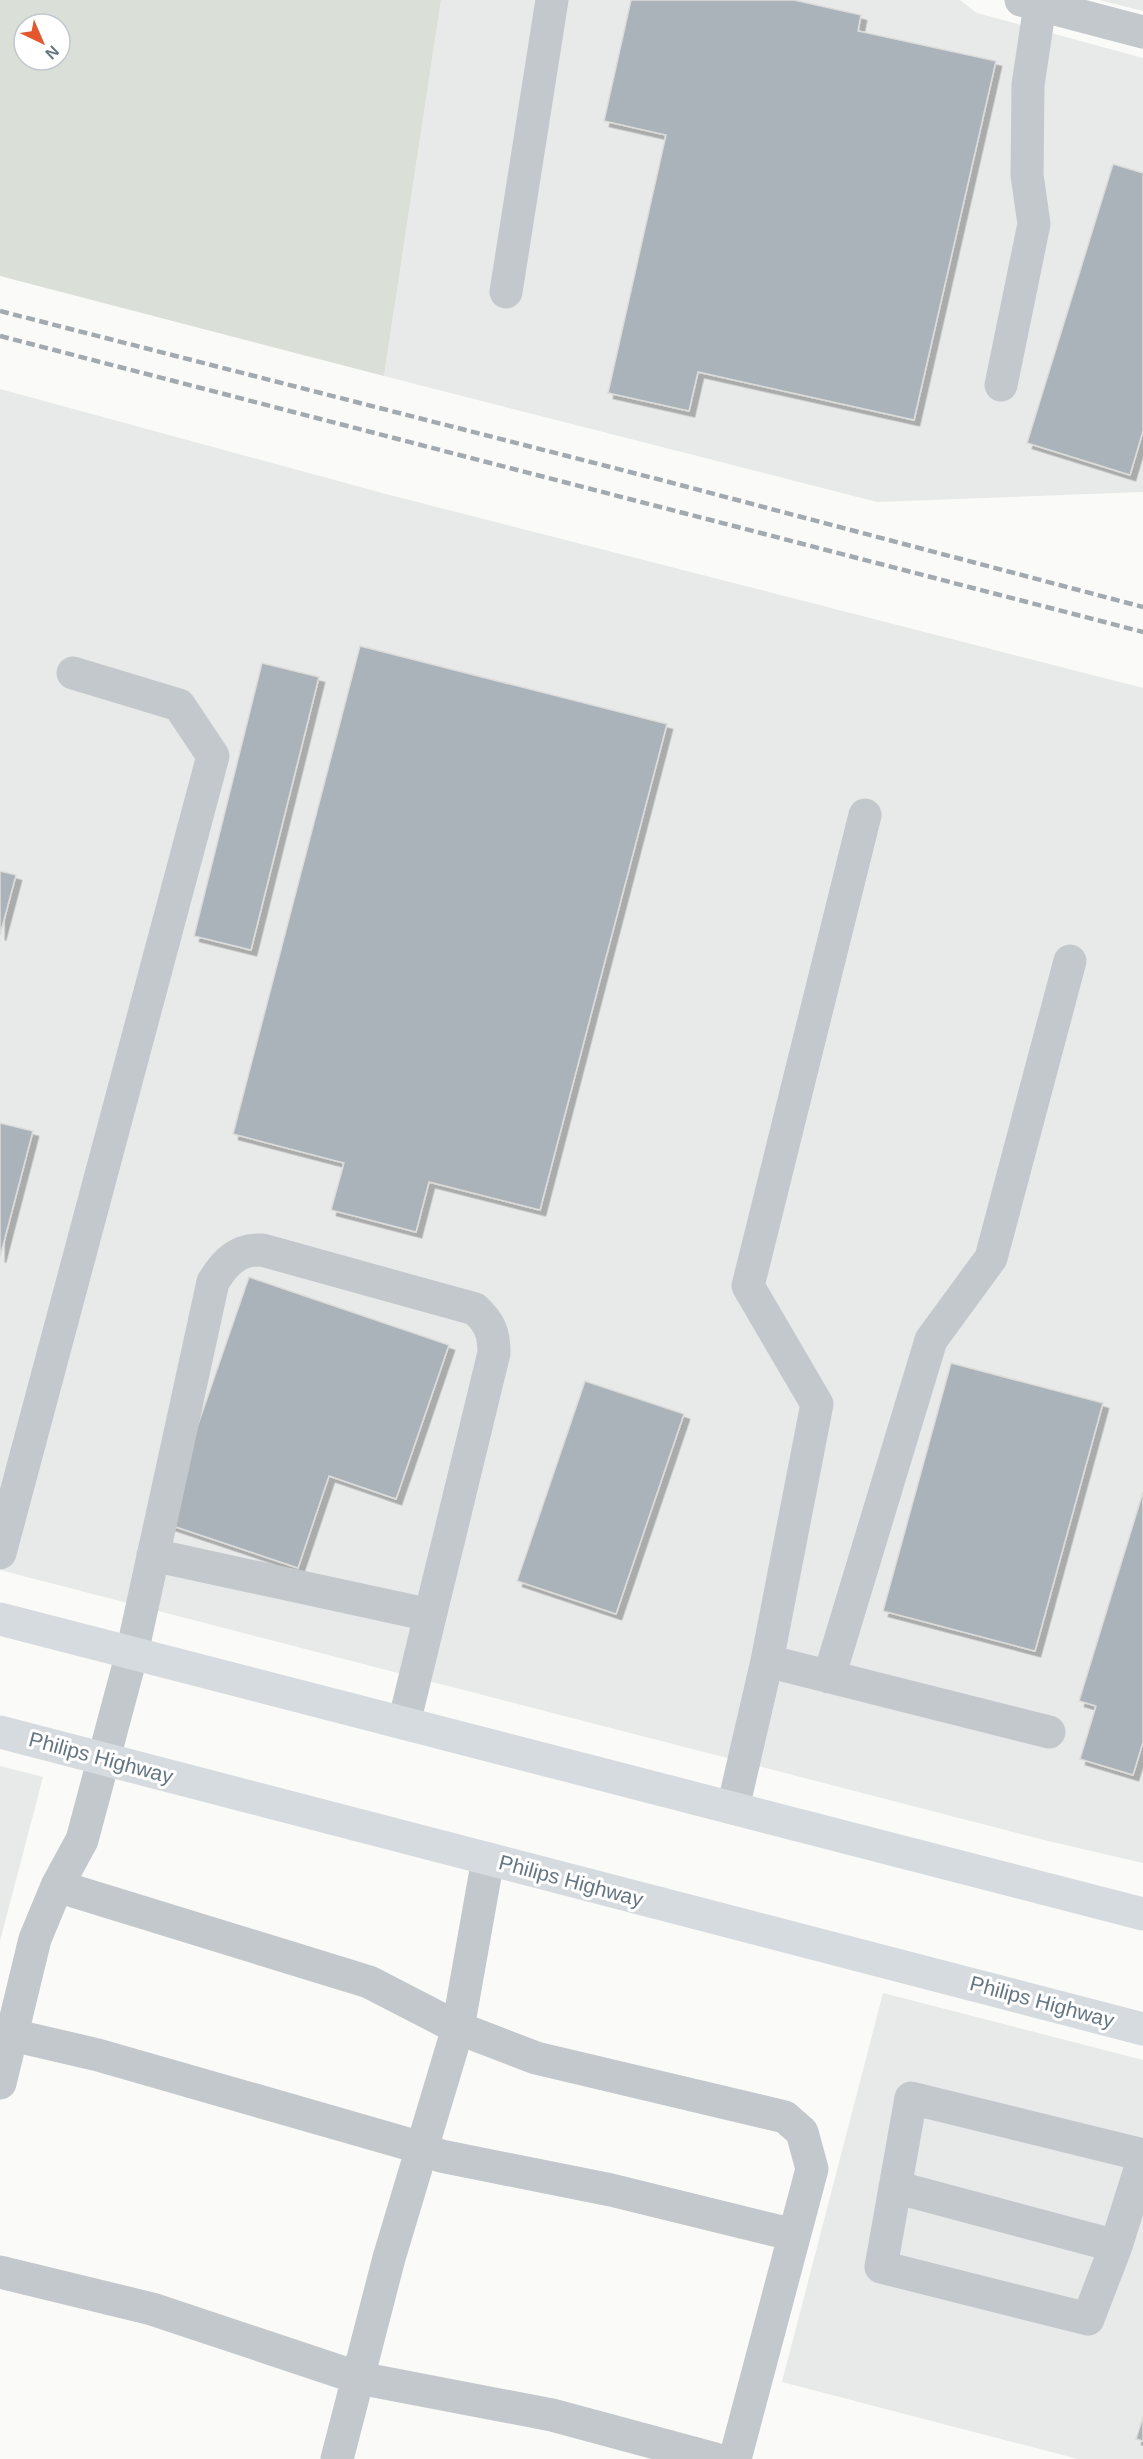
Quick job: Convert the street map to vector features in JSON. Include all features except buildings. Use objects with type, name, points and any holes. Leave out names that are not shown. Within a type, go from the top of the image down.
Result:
[{"type":"main road","points":[[0,1619],[733,1808],[1141,1906]]},
{"type":"main road","name":"Philips Highway","points":[[0,1732],[1143,2029]]},
{"type":"street","points":[[506,292],[552,0]]},
{"type":"street","points":[[1001,384],[1034,224],[1027,175],[1030,2],[1143,32]]},
{"type":"street","points":[[0,1553],[213,756],[179,705],[73,673]]},
{"type":"street","points":[[733,1808],[767,1661],[817,1404],[748,1287],[865,815]]},
{"type":"street","points":[[829,1677],[930,1340],[991,1258],[1070,962]]},
{"type":"street","points":[[0,2083],[35,1939],[57,1886],[82,1840],[132,1653],[213,1282],[221,1268],[232,1257],[248,1250],[262,1250],[475,1309],[488,1321],[494,1335],[494,1353],[404,1723]]},
{"type":"street","points":[[153,1556],[430,1615]]},
{"type":"street","points":[[767,1661],[1048,1732]]},
{"type":"street","points":[[337,2459],[389,2258],[458,2028],[488,1859]]},
{"type":"street","points":[[57,1886],[369,1982],[458,2028],[536,2058],[785,2117],[802,2132],[812,2169],[735,2459]]},
{"type":"street","points":[[12,2035],[98,2055],[422,2148],[441,2156],[611,2190],[794,2235]]},
{"type":"street","points":[[1143,2155],[911,2098],[880,2267],[1088,2319],[1116,2246],[1143,2160]]},
{"type":"street","points":[[895,2187],[1116,2246]]},
{"type":"street","points":[[0,2272],[152,2309],[359,2378],[552,2415],[716,2459]]},
{"type":"shaded area","points":[[0,0],[441,0],[384,376],[0,276]]},
{"type":"shaded area","points":[[441,0],[960,0],[977,13],[1143,58],[1143,492],[877,502],[384,376]]},
{"type":"shaded area","points":[[1099,0],[1143,0],[1143,11]]},
{"type":"shaded area","points":[[0,389],[386,494],[1143,688],[1143,1863],[1044,1840],[0,1570]]},
{"type":"shaded area","points":[[0,1766],[43,1777],[0,1941]]},
{"type":"shaded area","points":[[883,1993],[1143,2060],[1143,2459],[1078,2459],[782,2382]]},
{"type":"railway","points":[[0,311],[665,481],[1143,607]]},
{"type":"railway","points":[[0,336],[1143,632]]}]
